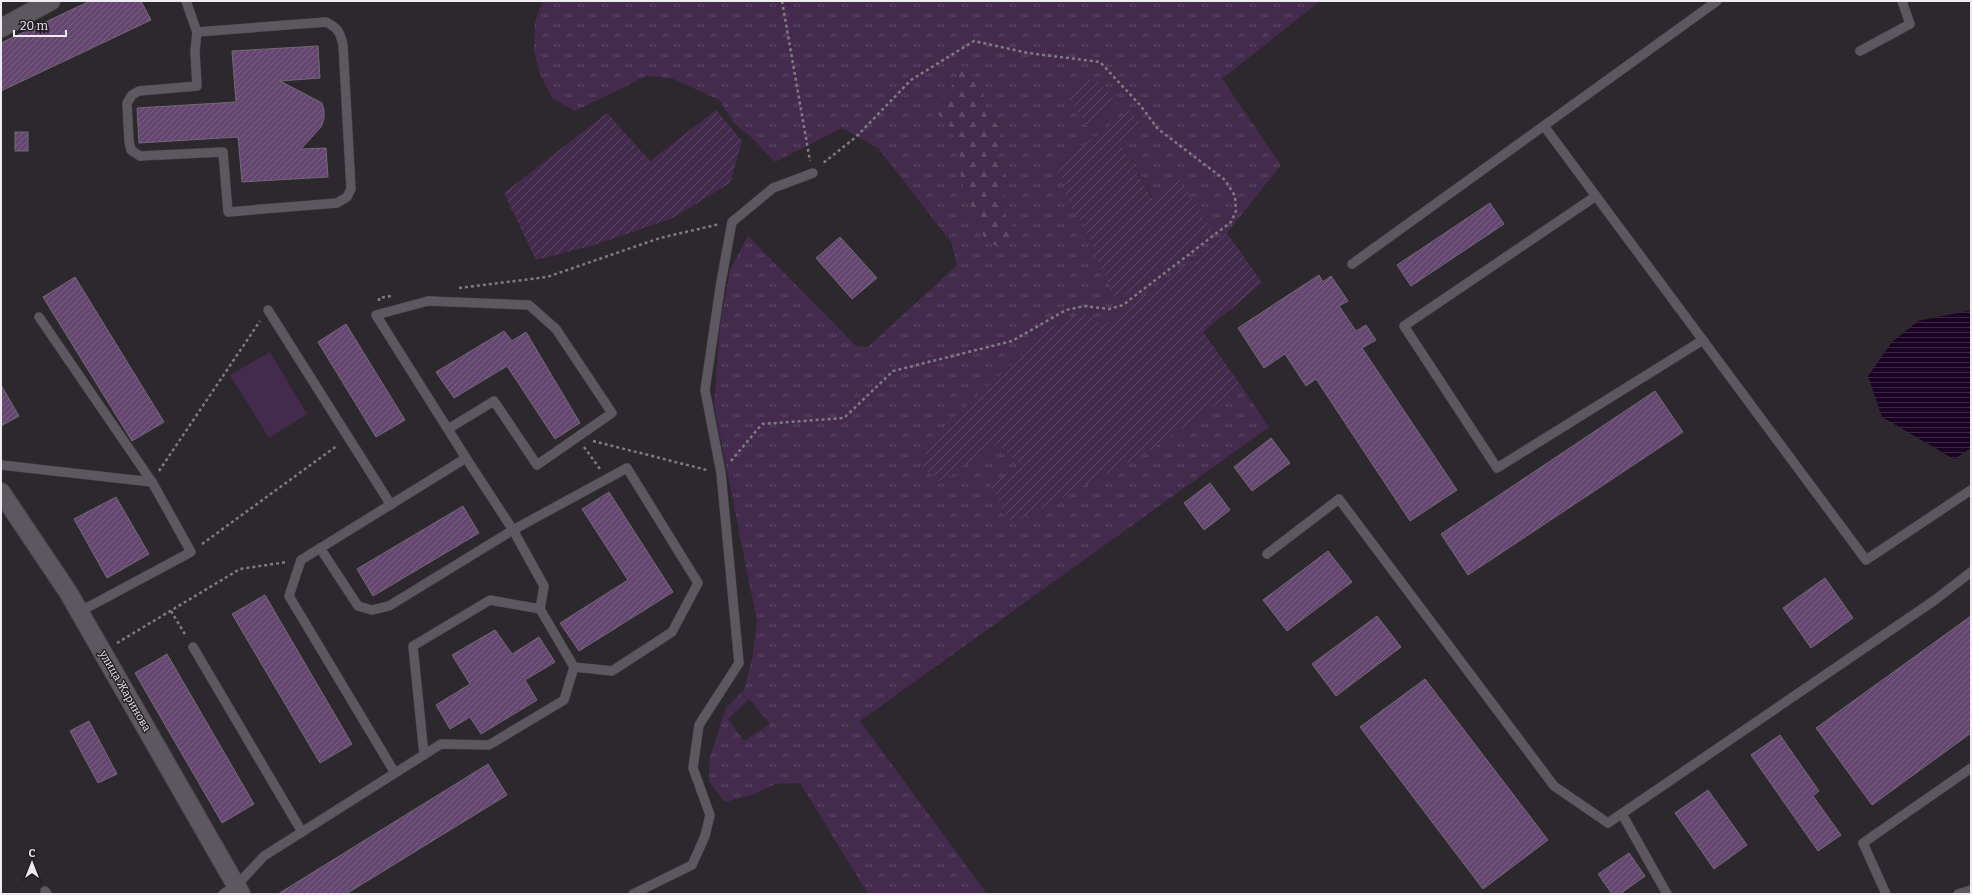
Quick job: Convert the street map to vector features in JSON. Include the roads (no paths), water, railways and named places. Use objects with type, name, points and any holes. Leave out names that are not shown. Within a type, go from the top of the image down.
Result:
[{"type":"street","points":[[1,28],[51,1]]},
{"type":"street","name":"улица Жаринова","points":[[1,492],[79,612],[234,891]]},
{"type":"lane","points":[[186,1],[197,32],[195,51],[197,86],[139,91],[132,95],[127,103],[129,142],[131,150],[140,156],[223,152],[228,212],[337,202],[347,197],[351,189],[343,45],[337,27],[326,22],[197,32]]},
{"type":"lane","points":[[1352,264],[1717,1]]},
{"type":"lane","points":[[1860,51],[1910,24],[1902,1]]},
{"type":"lane","points":[[1544,126],[1866,560],[1971,490]]},
{"type":"lane","points":[[634,894],[692,865],[705,836],[710,815],[693,768],[699,725],[739,663],[721,474],[705,390],[721,282],[732,222],[773,188],[812,173]]},
{"type":"lane","points":[[1596,196],[1404,326],[1497,468],[1703,340]]},
{"type":"lane","points":[[234,891],[264,856],[441,744],[489,745],[564,700],[574,667],[540,609],[544,586],[513,530],[466,458],[376,314],[428,301],[529,305],[556,329],[612,413],[537,465],[494,401],[448,429]]},
{"type":"lane","points":[[268,310],[390,505]]},
{"type":"lane","points":[[39,317],[152,482],[192,552],[79,612]]},
{"type":"lane","points":[[395,773],[289,596],[301,560],[466,458]]},
{"type":"lane","points":[[1,466],[152,482]]},
{"type":"lane","points":[[320,548],[358,606],[372,610],[389,606],[513,530],[627,468],[698,583],[672,632],[612,671],[574,667]]},
{"type":"lane","points":[[1267,554],[1339,499],[1554,786],[1608,823],[1935,600],[1971,572]]},
{"type":"lane","points":[[424,754],[413,646],[490,600],[540,609]]},
{"type":"lane","points":[[193,647],[302,832]]},
{"type":"lane","points":[[1886,894],[1862,843],[1971,768]]},
{"type":"lane","points":[[1622,814],[1668,894]]},
{"type":"lane","points":[[1958,894],[1971,890]]}]
